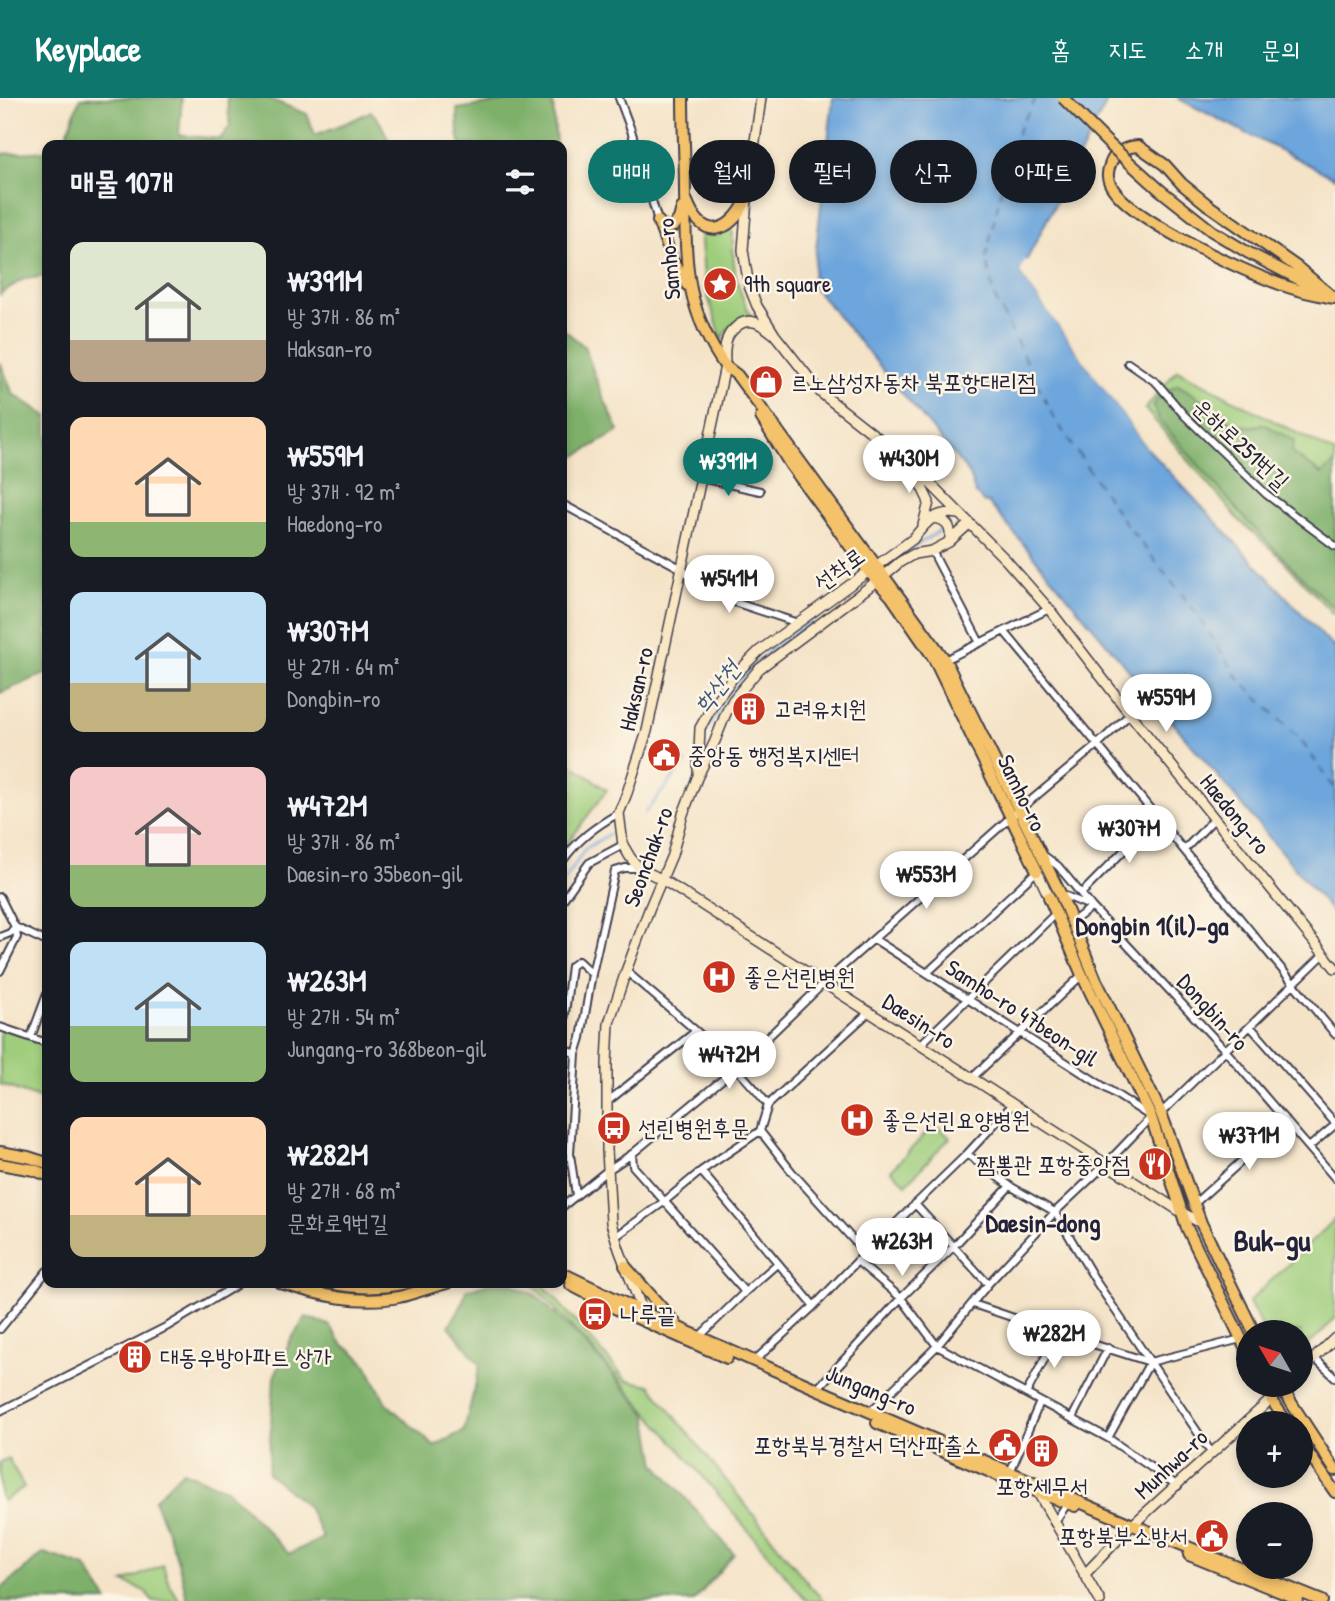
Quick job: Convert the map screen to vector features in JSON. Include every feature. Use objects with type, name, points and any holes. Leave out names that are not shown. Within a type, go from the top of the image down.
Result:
[{"type":"main road","name":"Samho-ro","points":[[683,98],[686,255],[693,304],[708,339],[790,464],[946,660],[1015,814],[1037,871]]},
{"type":"main road","points":[[1063,98],[1129,163],[1178,206],[1247,252],[1335,298]]},
{"type":"main road","points":[[1138,146],[1165,165],[1182,184],[1208,205],[1297,267],[1335,298],[1284,286],[1235,265],[1156,225],[1115,192],[1108,175],[1111,161],[1126,147],[1138,146]]},
{"type":"main road","points":[[658,221],[667,228],[674,226],[679,219],[685,195]]},
{"type":"main road","points":[[685,195],[697,219],[713,229],[733,221],[745,203]]},
{"type":"main road","points":[[658,221],[674,262],[690,290]]},
{"type":"main road","name":"Samho-ro","points":[[876,574],[933,657],[1015,814],[1039,852],[1055,895],[1072,922],[1202,1223],[1248,1320]]},
{"type":"main road","name":"Samho-ro","points":[[1055,895],[1056,913],[1082,975],[1156,1115],[1181,1212],[1236,1329]]},
{"type":"main road","points":[[0,1153],[42,1161]]},
{"type":"main road","points":[[0,1164],[42,1173]]},
{"type":"main road","points":[[625,1266],[680,1329]]},
{"type":"main road","name":"Jungang-ro","points":[[567,1276],[645,1317],[699,1337],[1010,1472],[1067,1504],[1094,1511],[1221,1569],[1304,1601]]},
{"type":"main road","name":"Jungang-ro","points":[[567,1282],[1036,1487],[1322,1601]]},
{"type":"main road","points":[[304,1288],[359,1300],[397,1297],[429,1288]]},
{"type":"main road","points":[[1290,1397],[1335,1470]]},
{"type":"main road","points":[[1271,1399],[1279,1411]]},
{"type":"main road","points":[[1313,1460],[1335,1492]]},
{"type":"street","points":[[619,98],[658,221]]},
{"type":"street","name":"Haedong-ro","points":[[755,140],[761,98]]},
{"type":"street","name":"Haedong-ro","points":[[747,203],[743,250],[746,275],[757,306],[775,335],[821,393],[909,463],[1006,560],[1049,609],[1335,968]]},
{"type":"street","name":"Haksan-ro","points":[[623,845],[619,813],[648,731],[718,389],[725,366],[725,344],[737,325],[744,322],[756,322],[775,335]]},
{"type":"street","name":"운하로251번길","points":[[1128,362],[1157,383],[1184,415],[1266,494],[1335,546]]},
{"type":"street","points":[[909,463],[929,502],[923,525]]},
{"type":"street","points":[[701,478],[760,491]]},
{"type":"street","points":[[567,507],[682,569],[705,589],[734,602],[798,623]]},
{"type":"street","name":"선착로","points":[[697,778],[700,728],[734,676],[759,651],[876,574],[932,518],[942,512],[960,514]]},
{"type":"street","points":[[932,518],[946,523],[951,534],[949,542]]},
{"type":"street","name":"Seonchak-ro","points":[[645,1317],[611,1223],[607,1102],[609,1023],[650,907],[672,855],[683,814],[697,778],[733,700],[759,669],[876,574],[914,554],[932,551],[949,542],[970,524]]},
{"type":"street","points":[[932,551],[980,643]]},
{"type":"street","points":[[946,660],[1049,609]]},
{"type":"street","points":[[1004,631],[1335,1034]]},
{"type":"street","points":[[567,1203],[632,1154],[735,1069],[824,983],[1130,714]]},
{"type":"street","points":[[567,855],[590,831],[619,813]]},
{"type":"street","points":[[1081,894],[1157,817]]},
{"type":"street","points":[[1184,850],[1215,818]]},
{"type":"street","points":[[567,894],[589,863],[623,845]]},
{"type":"street","name":"Daesin-ro","points":[[623,845],[639,868],[663,880],[1202,1223]]},
{"type":"street","points":[[1039,852],[1058,866],[1092,907],[1072,922]]},
{"type":"street","points":[[576,1195],[570,1138],[576,1054],[615,871],[639,868]]},
{"type":"street","points":[[927,973],[1037,871]]},
{"type":"street","name":"Samho-ro","points":[[1037,871],[1055,895]]},
{"type":"street","name":"Dongbin-ro","points":[[1055,895],[1092,907],[1225,1051],[1335,1178]]},
{"type":"street","points":[[0,897],[17,937],[0,971]]},
{"type":"street","points":[[920,1045],[1056,913]]},
{"type":"street","points":[[0,937],[10,933],[15,927]]},
{"type":"street","points":[[15,927],[42,940]]},
{"type":"street","name":"Samho-ro 47beon-gil","points":[[874,939],[1020,1033],[1156,1115]]},
{"type":"street","points":[[870,1412],[937,1346],[988,1284],[1055,1212],[1324,954]]},
{"type":"street","points":[[567,998],[571,967],[578,961],[592,974]]},
{"type":"street","points":[[626,971],[696,1031],[753,1086],[768,1105]]},
{"type":"street","points":[[972,1078],[1082,975]]},
{"type":"street","points":[[31,1037],[42,1007]]},
{"type":"street","points":[[615,1237],[760,1131],[768,1105],[869,1012]]},
{"type":"street","points":[[1250,1026],[1335,1124],[1309,1147]]},
{"type":"street","points":[[0,1027],[42,1041]]},
{"type":"street","points":[[607,1102],[696,1031]]},
{"type":"street","points":[[567,1050],[576,1054]]},
{"type":"street","points":[[753,1362],[814,1306],[967,1154],[1013,1104]]},
{"type":"street","points":[[1194,1204],[1286,1121]]},
{"type":"street","points":[[760,1131],[792,1172],[865,1253]]},
{"type":"street","points":[[632,1154],[634,1166],[745,1292]]},
{"type":"street","points":[[967,1154],[1010,1186],[1055,1212],[1097,1283],[1211,1452]]},
{"type":"street","points":[[702,1171],[814,1306]]},
{"type":"street","points":[[817,1390],[901,1298],[1010,1186]]},
{"type":"street","points":[[915,1204],[988,1284]]},
{"type":"street","points":[[857,1261],[901,1298],[937,1346],[1108,1438],[1178,1486]]},
{"type":"street","points":[[699,1337],[778,1263]]},
{"type":"street","points":[[0,1329],[42,1277]]},
{"type":"street","points":[[0,1411],[168,1326],[232,1288]]},
{"type":"street","points":[[973,1304],[1150,1362],[1236,1340]]},
{"type":"street","points":[[1026,1394],[1058,1333]]},
{"type":"street","points":[[1335,1338],[1314,1358],[1335,1377]]},
{"type":"street","points":[[1072,1418],[1108,1348]]},
{"type":"street","points":[[1108,1438],[1150,1362]]},
{"type":"street","name":"Munhwa-ro","points":[[1084,1575],[1131,1527],[1271,1399]]},
{"type":"street","points":[[1010,1472],[1040,1402]]},
{"type":"street","points":[[1036,1487],[1100,1601]]},
{"type":"street","points":[[1054,1523],[1067,1504]]},
{"type":"green space","points":[[80,98],[182,98],[179,135],[220,139],[230,126],[227,98],[267,98],[307,114],[315,135],[371,111],[389,140],[65,140]]},
{"type":"green space","points":[[524,98],[545,98],[553,103],[556,140],[460,140],[457,109]]},
{"type":"green space","points":[[42,151],[42,277],[24,279],[0,296],[0,154]]},
{"type":"green space","points":[[729,228],[733,233],[734,266],[738,285],[751,316],[734,324],[722,339],[705,288],[700,231]]},
{"type":"green space","points":[[567,332],[584,346],[619,431],[567,461]]},
{"type":"green space","points":[[0,362],[13,394],[42,413],[42,675],[0,693]]},
{"type":"green space","points":[[1177,370],[1335,453],[1335,613],[1333,614],[1278,555],[1240,521],[1145,409]]},
{"type":"green space","points":[[1178,385],[1236,424],[1264,424],[1294,441],[1292,453],[1322,474],[1335,463],[1335,607],[1247,521],[1160,421],[1153,406],[1160,395]]},
{"type":"green space","points":[[567,761],[607,790],[567,843]]},
{"type":"green space","points":[[0,1027],[42,1041],[42,1099],[0,1084]]},
{"type":"green space","points":[[935,1124],[950,1138],[906,1184],[891,1170]]},
{"type":"green space","points":[[1335,1219],[1335,1319],[1313,1340],[1313,1320],[1258,1320],[1249,1302]]},
{"type":"green space","points":[[521,1288],[537,1296],[586,1344],[647,1414],[656,1464],[734,1554],[694,1601],[187,1601],[174,1549],[154,1500],[183,1471],[228,1490],[289,1554],[323,1538],[308,1507],[268,1473],[274,1377],[290,1341],[306,1317],[329,1325],[343,1345],[366,1364],[386,1403],[434,1446],[464,1431],[480,1365],[449,1326],[462,1305],[466,1290]]},
{"type":"green space","points":[[536,1288],[546,1288],[626,1380],[650,1385],[824,1601],[807,1601],[706,1480]]},
{"type":"green space","points":[[8,1458],[24,1487],[3,1501],[0,1496],[0,1462]]},
{"type":"green space","points":[[44,1553],[86,1567],[108,1601],[0,1601],[1,1589]]},
{"type":"green space","points":[[163,1565],[169,1583],[180,1601],[152,1601],[145,1591],[124,1582]]},
{"type":"water","points":[[833,98],[1109,98],[1088,140],[991,140],[991,203],[1056,203],[1020,273],[1147,448],[1332,646],[1335,645],[1335,916],[988,502],[984,503],[975,493],[969,473],[812,285],[821,203],[876,203],[876,140],[828,140]]},
{"type":"water","points":[[1177,98],[1335,98],[1335,178]]},
{"type":"pier","points":[[1025,260],[1029,261],[1024,272],[1150,446],[1147,448],[1020,273]]},
{"type":"waterway","name":"학산천","points":[[899,556],[941,530]]},
{"type":"waterway","name":"학산천","points":[[705,734],[747,672],[770,651],[859,585]]},
{"type":"waterway","name":"학산천","points":[[645,813],[686,762]]},
{"type":"waterway","name":"학산천","points":[[567,876],[585,849],[609,834]]},
{"type":"ferry route","points":[[1036,98],[1019,129],[1003,182],[986,257],[994,296],[1053,416],[1119,515],[1197,614],[1239,679],[1302,742],[1335,789]]},
{"type":"place","name":"9th square","points":[[720,284]]},
{"type":"place","name":"르노삼성자동차 북포항대리점","points":[[766,382]]},
{"type":"place","name":"고려유치원","points":[[749,709]]},
{"type":"place","name":"중앙동 행정복지센터","points":[[664,755]]},
{"type":"place","name":"좋은선린병원","points":[[719,977]]},
{"type":"place","name":"좋은선린요양병원","points":[[857,1120]]},
{"type":"place","name":"선린병원후문","points":[[614,1128]]},
{"type":"place","name":"짬뽕관 포항중앙점","points":[[1155,1164]]},
{"type":"place","name":"나루끝","points":[[595,1314]]},
{"type":"place","name":"대동우방아파트 상가","points":[[135,1357]]},
{"type":"place","name":"포항북부경찰서 덕산파출소","points":[[1005,1445]]},
{"type":"place","name":"포항세무서","points":[[1042,1451]]},
{"type":"place","name":"포항북부소방서","points":[[1212,1536]]},
{"type":"district","name":"Dongbin 1(il)-ga","points":[[1152,926]]},
{"type":"district","name":"Daesin-dong","points":[[1043,1223]]},
{"type":"district","name":"Buk-gu","points":[[1272,1241]]}]
